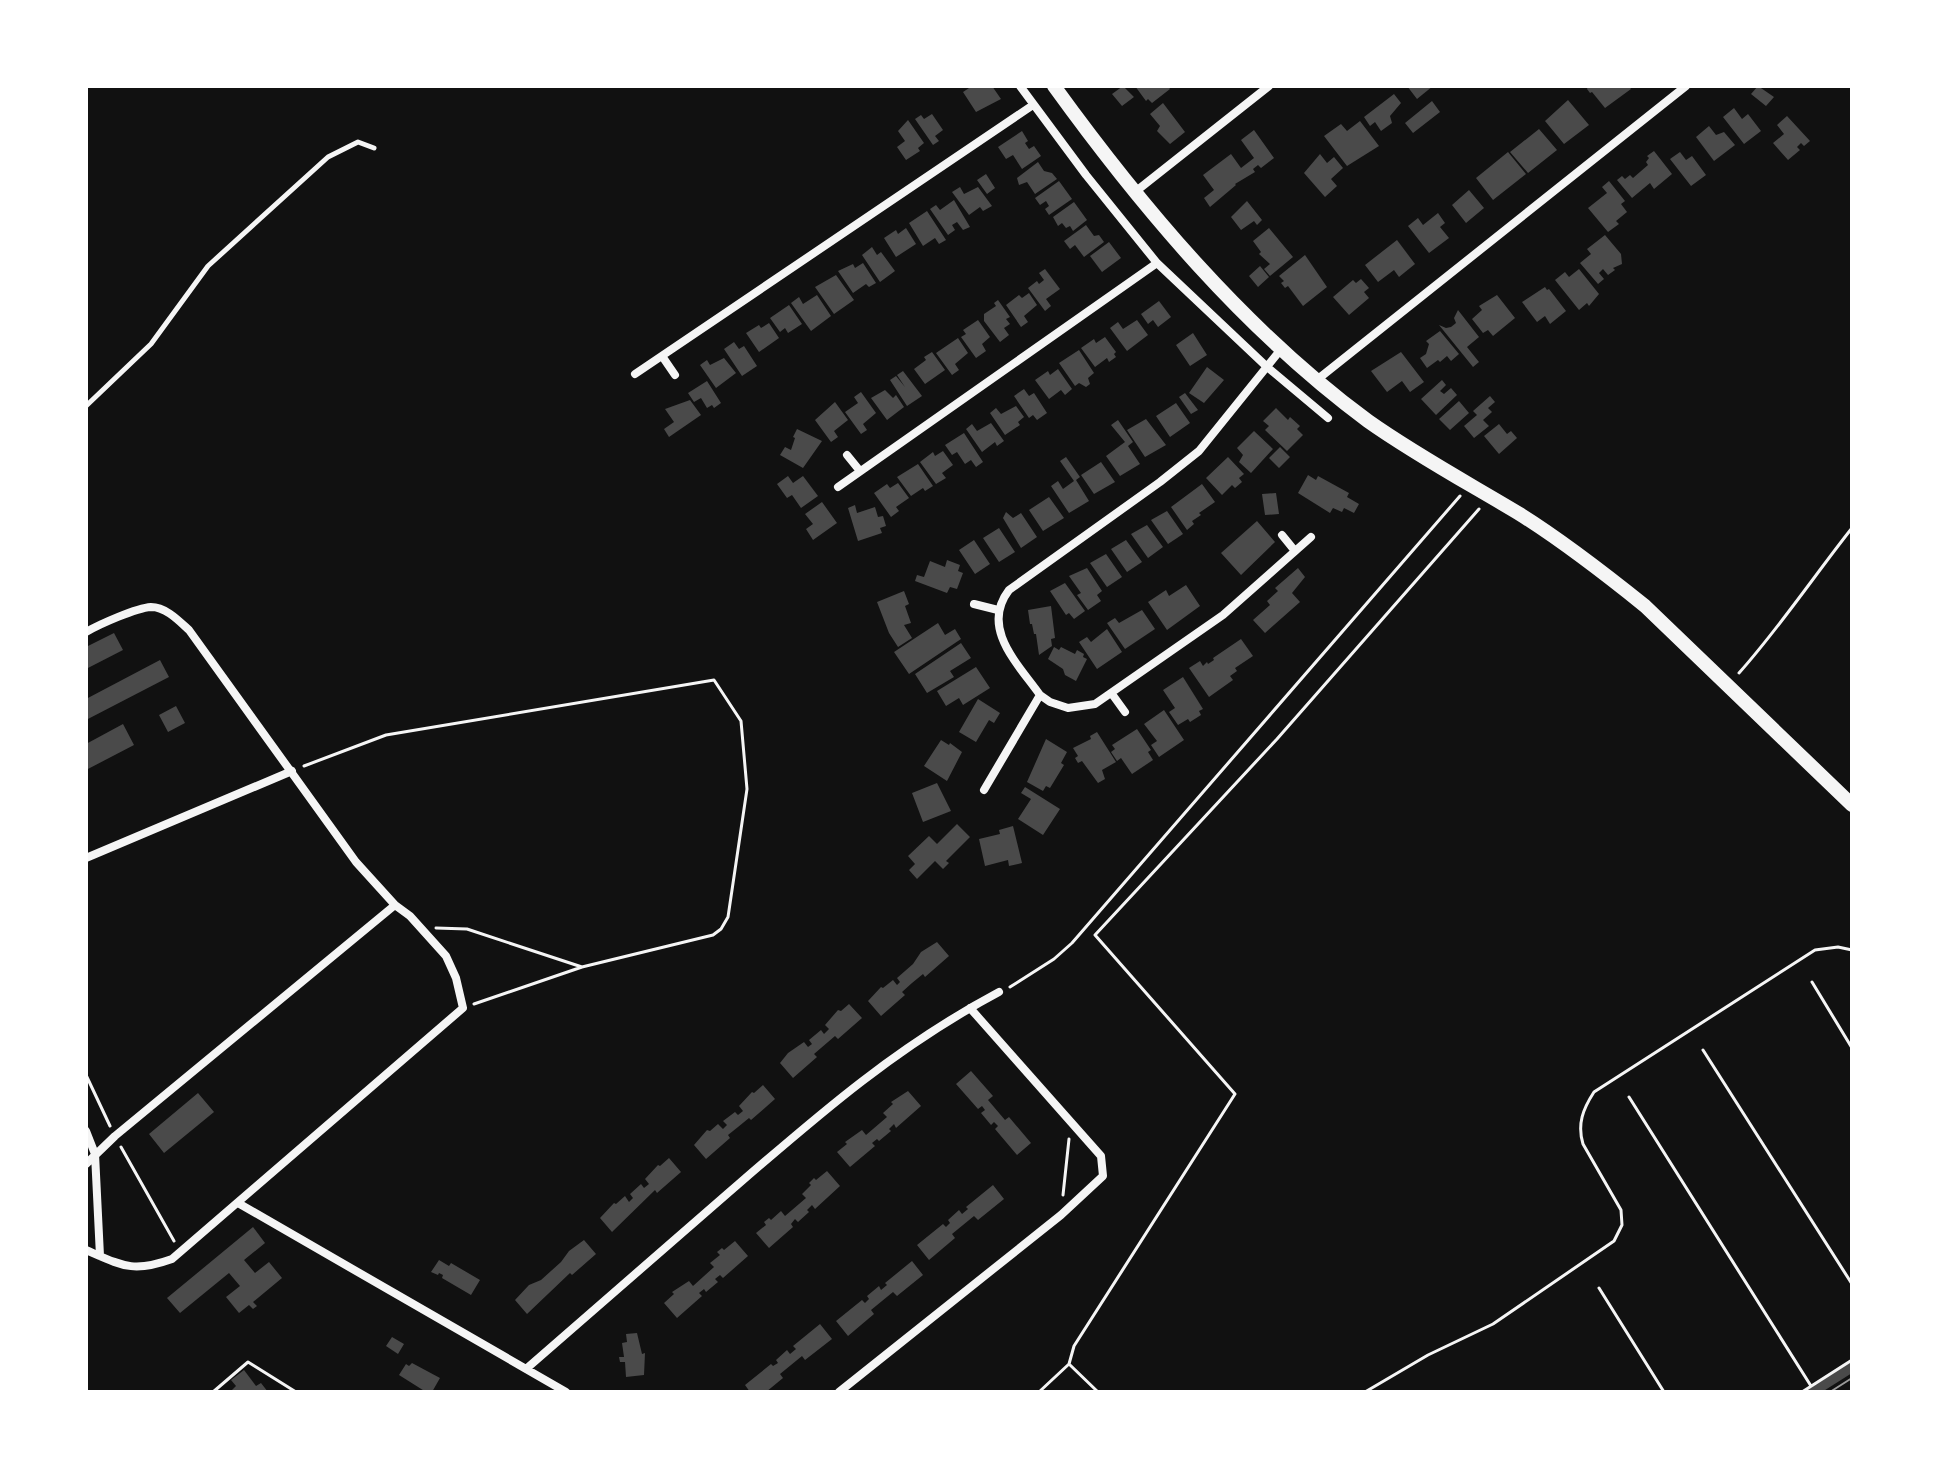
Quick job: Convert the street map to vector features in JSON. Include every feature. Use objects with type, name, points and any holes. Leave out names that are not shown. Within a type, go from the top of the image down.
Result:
[{"type":"main road","points":[[1054,86],[1135,192],[1213,282],[1282,348],[1370,422],[1557,539],[1645,606],[1852,805]]},
{"type":"street","points":[[1020,86],[1157,263],[1266,366],[1328,418]]},
{"type":"street","points":[[1135,192],[1269,86]]},
{"type":"street","points":[[1318,379],[1686,86]]},
{"type":"street","points":[[635,374],[1033,105]]},
{"type":"street","points":[[838,487],[1157,263]]},
{"type":"street","points":[[1282,348],[1199,451],[1160,482],[1018,581],[1001,601],[998,610],[999,634],[1040,695],[1068,708],[1095,704],[1223,615],[1311,537]]},
{"type":"street","points":[[662,356],[675,375]]},
{"type":"street","points":[[847,455],[860,471]]},
{"type":"street","points":[[1282,535],[1295,551]]},
{"type":"street","points":[[974,604],[998,610]]},
{"type":"street","points":[[86,632],[102,623],[152,607],[167,612],[189,630],[356,862],[446,956],[456,978],[463,1008],[172,1259],[149,1267],[126,1267],[86,1250]]},
{"type":"street","points":[[1112,694],[1125,712]]},
{"type":"street","points":[[984,790],[1040,695]]},
{"type":"street","points":[[86,858],[292,771]]},
{"type":"street","points":[[86,1164],[115,1136],[395,905]]},
{"type":"street","points":[[526,1369],[828,1106],[882,1064],[999,992]]},
{"type":"street","points":[[839,1392],[1061,1215],[1103,1176],[1101,1156],[970,1008]]},
{"type":"street","points":[[86,1131],[95,1154],[100,1256]]},
{"type":"street","points":[[238,1203],[566,1392]]},
{"type":"lane","points":[[86,406],[151,344],[208,266],[301,179],[340,149],[358,142],[374,148]]},
{"type":"path","points":[[999,992],[1021,982],[1072,943],[1470,485]]},
{"type":"path","points":[[1039,1392],[1069,1364],[1074,1346],[1235,1094],[1095,935],[1277,739],[1489,497]]},
{"type":"path","points":[[1729,685],[1774,634],[1852,528]]},
{"type":"path","points":[[292,771],[386,735],[714,680],[741,721],[747,789],[728,917],[721,929],[713,935],[582,967],[463,1008]]},
{"type":"path","points":[[420,928],[467,929],[582,967]]},
{"type":"path","points":[[1365,1392],[1428,1355],[1493,1324],[1614,1241],[1622,1225],[1621,1210],[1583,1144],[1580,1133],[1584,1107],[1602,1084],[1815,950],[1838,947],[1852,950]]},
{"type":"path","points":[[1812,982],[1852,1048]]},
{"type":"path","points":[[1703,1050],[1852,1284]]},
{"type":"path","points":[[86,1075],[115,1136],[180,1252]]},
{"type":"path","points":[[1629,1097],[1811,1386]]},
{"type":"path","points":[[1061,1215],[1071,1123]]},
{"type":"path","points":[[1599,1288],[1664,1392]]},
{"type":"path","points":[[1802,1392],[1852,1360]]},
{"type":"path","points":[[213,1392],[248,1362],[296,1392]]},
{"type":"path","points":[[1069,1364],[1098,1392]]},
{"type":"building","points":[[972,86],[992,86],[1001,99],[976,112],[963,92]]},
{"type":"building","points":[[1123,86],[1134,97],[1122,106],[1112,94]]},
{"type":"building","points":[[1135,86],[1168,86],[1170,89],[1152,103],[1148,99],[1146,101]]},
{"type":"building","points":[[1407,86],[1433,86],[1417,99]]},
{"type":"building","points":[[1588,86],[1629,86],[1631,89],[1605,108],[1590,93]]},
{"type":"building","points":[[1758,86],[1774,97],[1766,106],[1751,94]]},
{"type":"building","points":[[1394,94],[1401,103],[1390,116],[1392,123],[1381,131],[1375,122],[1370,126],[1364,117]]},
{"type":"building","points":[[1568,100],[1589,125],[1564,144],[1545,121]]},
{"type":"building","points":[[1432,101],[1440,112],[1413,133],[1405,123]]},
{"type":"building","points":[[1163,103],[1185,132],[1170,144],[1157,131],[1160,126],[1150,114]]},
{"type":"building","points":[[1734,108],[1742,119],[1748,114],[1761,131],[1744,144],[1723,117]]},
{"type":"building","points":[[932,114],[943,130],[935,136],[939,141],[933,145],[915,119],[921,115],[924,119]]},
{"type":"building","points":[[1787,116],[1810,141],[1804,146],[1801,143],[1797,147],[1800,150],[1788,160],[1773,143],[1784,134],[1777,125]]},
{"type":"building","points":[[908,120],[924,143],[918,148],[920,151],[906,160],[897,147],[905,141],[898,131]]},
{"type":"building","points":[[1360,121],[1379,146],[1347,166],[1324,136],[1341,124],[1347,131]]},
{"type":"building","points":[[1709,126],[1716,135],[1724,132],[1735,145],[1714,161],[1696,137]]},
{"type":"building","points":[[1539,129],[1557,150],[1528,173],[1510,152]]},
{"type":"building","points":[[1254,130],[1274,158],[1261,168],[1258,165],[1253,169],[1255,172],[1235,184],[1210,207],[1204,198],[1214,190],[1203,175],[1231,154],[1241,168],[1254,158],[1241,140]]},
{"type":"building","points":[[1022,131],[1029,149],[1034,146],[1041,156],[1022,169],[1013,155],[1006,159],[998,147]]},
{"type":"building","points":[[1654,151],[1672,174],[1654,189],[1650,183],[1632,198],[1617,180],[1630,175],[1633,178],[1648,165],[1647,156]]},
{"type":"building","points":[[1508,152],[1526,174],[1493,200],[1476,178]]},
{"type":"building","points":[[1680,152],[1686,160],[1692,156],[1706,175],[1691,186],[1670,159]]},
{"type":"building","points":[[1320,154],[1327,163],[1334,157],[1343,168],[1331,179],[1337,186],[1325,197],[1304,173]]},
{"type":"building","points":[[1038,162],[1044,171],[1052,173],[1057,179],[1035,194],[1027,182],[1019,185],[1017,178]]},
{"type":"building","points":[[986,174],[995,188],[987,194],[977,180]]},
{"type":"building","points":[[1059,181],[1072,199],[1049,215],[1045,209],[1049,206],[1046,201],[1040,205],[1035,198]]},
{"type":"building","points":[[1609,181],[1625,201],[1621,204],[1627,212],[1616,221],[1619,224],[1608,232],[1588,208],[1607,193],[1602,187]]},
{"type":"building","points":[[960,187],[964,194],[978,187],[992,206],[983,211],[980,207],[969,215],[952,192]]},
{"type":"building","points":[[1469,190],[1484,208],[1466,223],[1452,205]]},
{"type":"building","points":[[954,200],[970,227],[963,230],[957,222],[952,225],[955,230],[948,235],[930,209],[936,205],[940,210]]},
{"type":"building","points":[[1247,201],[1262,220],[1257,225],[1254,221],[1241,230],[1231,217]]},
{"type":"building","points":[[1074,202],[1087,220],[1073,231],[1062,223],[1058,226],[1053,217]]},
{"type":"building","points":[[927,211],[946,240],[939,244],[935,238],[923,246],[909,223]]},
{"type":"building","points":[[1438,213],[1445,223],[1440,227],[1449,238],[1429,253],[1408,226],[1418,218],[1423,225]]},
{"type":"building","points":[[1086,225],[1094,236],[1099,235],[1104,242],[1084,257],[1075,245],[1070,249],[1064,241]]},
{"type":"building","points":[[906,228],[916,244],[896,257],[884,238]]},
{"type":"building","points":[[1269,228],[1293,257],[1270,276],[1264,269],[1270,264],[1259,254],[1261,252],[1253,241]]},
{"type":"building","points":[[1605,235],[1621,254],[1622,264],[1613,268],[1615,270],[1608,275],[1603,269],[1599,273],[1604,279],[1598,284],[1580,263],[1591,254],[1587,249]]},
{"type":"building","points":[[1397,240],[1415,264],[1399,277],[1394,270],[1378,282],[1365,265]]},
{"type":"building","points":[[1109,242],[1121,258],[1102,272],[1090,256]]},
{"type":"building","points":[[872,247],[877,255],[881,252],[895,271],[880,282],[862,255]]},
{"type":"building","points":[[1305,255],[1327,287],[1303,306],[1288,286],[1285,288],[1281,283],[1284,281],[1279,276]]},
{"type":"building","points":[[863,263],[876,283],[869,287],[866,284],[853,293],[838,271]]},
{"type":"building","points":[[1260,266],[1269,277],[1258,287],[1249,276]]},
{"type":"building","points":[[1045,269],[1060,289],[1046,299],[1051,306],[1045,311],[1028,288],[1044,280],[1039,273]]},
{"type":"building","points":[[1579,269],[1599,294],[1589,306],[1587,303],[1579,310],[1555,280],[1565,272],[1569,277]]},
{"type":"building","points":[[836,275],[854,300],[834,314],[815,287]]},
{"type":"building","points":[[1361,279],[1369,288],[1364,292],[1369,298],[1349,315],[1333,297],[1353,280],[1356,283]]},
{"type":"building","points":[[1545,287],[1566,311],[1550,324],[1545,316],[1537,322],[1522,302]]},
{"type":"building","points":[[1029,293],[1037,305],[1024,316],[1028,322],[1021,327],[1006,305],[1019,295],[1022,298]]},
{"type":"building","points":[[817,295],[831,316],[811,331],[791,303],[799,297],[803,304]]},
{"type":"building","points":[[1497,295],[1515,318],[1493,336],[1488,330],[1483,333],[1472,319],[1482,310],[1479,306]]},
{"type":"building","points":[[998,300],[1010,317],[1006,319],[1010,324],[1004,328],[1009,335],[1000,342],[984,321],[984,314],[996,306],[994,303]]},
{"type":"building","points":[[1159,301],[1171,317],[1158,327],[1153,320],[1148,324],[1141,314]]},
{"type":"building","points":[[789,305],[802,324],[788,333],[785,328],[780,332],[770,318]]},
{"type":"building","points":[[1458,310],[1479,337],[1467,347],[1479,362],[1473,367],[1439,325],[1451,327],[1456,323],[1454,318]]},
{"type":"building","points":[[978,320],[990,337],[982,344],[986,351],[976,358],[961,337],[966,334],[963,330]]},
{"type":"building","points":[[1137,320],[1148,335],[1127,351],[1110,328],[1118,322],[1123,329]]},
{"type":"building","points":[[769,323],[779,338],[759,352],[746,333]]},
{"type":"building","points":[[1440,331],[1459,354],[1451,361],[1447,356],[1427,368],[1420,358],[1426,354],[1429,344],[1426,341]]},
{"type":"building","points":[[1193,333],[1207,355],[1190,366],[1176,345]]},
{"type":"building","points":[[1105,337],[1116,352],[1116,357],[1109,362],[1107,358],[1095,367],[1081,348],[1094,339],[1096,343]]},
{"type":"building","points":[[958,338],[968,353],[955,364],[959,370],[952,375],[936,353]]},
{"type":"building","points":[[734,342],[739,349],[744,346],[757,366],[742,376],[724,349]]},
{"type":"building","points":[[1079,350],[1094,373],[1088,378],[1090,384],[1086,387],[1079,383],[1075,386],[1059,363]]},
{"type":"building","points":[[932,352],[945,370],[925,384],[914,369]]},
{"type":"building","points":[[1401,352],[1424,382],[1410,392],[1402,381],[1387,392],[1371,371]]},
{"type":"building","points":[[724,358],[736,373],[716,388],[700,365],[707,360],[710,365]]},
{"type":"building","points":[[1207,367],[1224,380],[1204,403],[1189,393]]},
{"type":"building","points":[[1058,369],[1072,389],[1065,395],[1061,390],[1049,399],[1035,380],[1048,371],[1050,375]]},
{"type":"building","points":[[903,371],[922,396],[907,406],[890,380],[896,376],[905,387],[897,375]]},
{"type":"building","points":[[1442,380],[1446,385],[1440,391],[1444,394],[1451,388],[1457,395],[1436,415],[1421,399]]},
{"type":"building","points":[[707,381],[721,403],[714,408],[712,405],[707,408],[701,398],[694,402],[688,393]]},
{"type":"building","points":[[1024,389],[1029,396],[1034,393],[1047,413],[1037,420],[1033,415],[1029,418],[1014,396]]},
{"type":"building","points":[[885,390],[893,398],[896,395],[904,407],[887,420],[871,398]]},
{"type":"building","points":[[861,392],[876,413],[863,424],[867,430],[861,434],[845,412],[858,403],[854,397]]},
{"type":"building","points":[[1185,393],[1198,410],[1191,414],[1179,397]]},
{"type":"building","points":[[1490,396],[1495,402],[1488,408],[1492,412],[1483,420],[1489,426],[1474,438],[1464,426],[1477,415],[1473,411]]},
{"type":"building","points":[[690,400],[701,415],[669,437],[664,429],[674,422],[665,409]]},
{"type":"building","points":[[1459,401],[1469,413],[1450,430],[1439,419]]},
{"type":"building","points":[[835,402],[848,420],[834,431],[838,437],[831,442],[815,420]]},
{"type":"building","points":[[1176,403],[1190,423],[1170,437],[1156,416]]},
{"type":"building","points":[[1016,406],[1024,417],[1018,422],[1020,425],[1005,435],[990,413],[996,408],[1001,414]]},
{"type":"building","points":[[1276,408],[1300,426],[1297,429],[1303,435],[1287,451],[1265,430],[1269,426],[1263,421]]},
{"type":"building","points":[[1146,419],[1166,445],[1145,457],[1127,430]]},
{"type":"building","points":[[1118,420],[1133,442],[1128,446],[1140,464],[1120,476],[1106,456],[1125,442],[1111,425]]},
{"type":"building","points":[[991,423],[1004,441],[997,446],[995,442],[982,452],[966,429],[972,424],[977,431]]},
{"type":"building","points":[[1499,424],[1507,434],[1511,431],[1517,438],[1499,454],[1484,436]]},
{"type":"building","points":[[797,429],[822,441],[803,468],[780,455],[785,447],[791,450]]},
{"type":"building","points":[[1254,431],[1273,449],[1251,473],[1239,462],[1243,455],[1237,448]]},
{"type":"building","points":[[964,433],[983,462],[976,467],[971,460],[965,464],[957,452],[952,455],[945,445]]},
{"type":"building","points":[[1280,447],[1290,457],[1279,468],[1269,458]]},
{"type":"building","points":[[943,451],[953,465],[942,473],[946,478],[936,484],[920,462],[933,452],[935,456]]},
{"type":"building","points":[[1066,457],[1080,477],[1076,480],[1089,501],[1069,513],[1051,486],[1058,481],[1063,489],[1074,481],[1060,461]]},
{"type":"building","points":[[1228,457],[1244,474],[1239,478],[1242,482],[1235,488],[1232,485],[1222,495],[1206,478]]},
{"type":"building","points":[[1101,462],[1115,482],[1094,494],[1081,475]]},
{"type":"building","points":[[918,464],[933,486],[911,496],[897,477]]},
{"type":"building","points":[[1308,475],[1316,480],[1318,476],[1349,493],[1347,497],[1359,504],[1354,513],[1344,508],[1342,512],[1333,508],[1330,513],[1298,493]]},
{"type":"building","points":[[788,476],[793,483],[803,476],[818,496],[801,508],[792,495],[787,498],[777,484]]},
{"type":"building","points":[[898,483],[909,498],[896,507],[899,511],[891,517],[874,493],[887,484],[890,488]]},
{"type":"building","points":[[1202,484],[1215,502],[1199,513],[1201,515],[1192,521],[1194,524],[1187,530],[1171,507]]},
{"type":"building","points":[[1276,493],[1279,514],[1265,515],[1262,494]]},
{"type":"building","points":[[1049,497],[1064,518],[1043,531],[1029,510]]},
{"type":"building","points":[[822,502],[837,523],[813,540],[806,529],[813,524],[805,514]]},
{"type":"building","points":[[855,505],[857,513],[875,507],[878,517],[883,516],[886,526],[880,528],[882,533],[858,541],[848,508]]},
{"type":"building","points":[[1167,511],[1183,534],[1168,544],[1151,520]]},
{"type":"building","points":[[1006,512],[1013,518],[1021,513],[1037,537],[1021,548],[1003,518]]},
{"type":"building","points":[[1257,521],[1275,542],[1241,575],[1221,553]]},
{"type":"building","points":[[1147,525],[1163,547],[1148,558],[1131,534]]},
{"type":"building","points":[[999,528],[1015,552],[999,562],[983,538]]},
{"type":"building","points":[[974,540],[990,564],[975,574],[959,550]]},
{"type":"building","points":[[1126,540],[1142,562],[1127,572],[1111,549]]},
{"type":"building","points":[[1106,554],[1122,577],[1107,587],[1090,563]]},
{"type":"building","points":[[947,560],[960,565],[958,571],[963,573],[957,589],[950,587],[947,593],[915,581],[917,575],[924,577],[930,561],[945,567]]},
{"type":"building","points":[[1087,568],[1102,591],[1097,595],[1101,601],[1088,610],[1069,576]]},
{"type":"building","points":[[1298,568],[1305,577],[1292,593],[1300,602],[1265,633],[1253,620],[1270,605],[1267,601],[1278,591],[1275,588]]},
{"type":"building","points":[[1065,583],[1085,611],[1074,619],[1069,613],[1066,615],[1050,591]]},
{"type":"building","points":[[1186,585],[1200,606],[1167,630],[1148,602],[1166,590],[1169,596]]},
{"type":"building","points":[[904,591],[911,623],[904,625],[912,638],[898,647],[877,602]]},
{"type":"building","points":[[1051,606],[1055,638],[1051,639],[1052,646],[1039,655],[1028,610]]},
{"type":"building","points":[[1142,610],[1155,629],[1125,649],[1107,623],[1115,618],[1119,623]]},
{"type":"building","points":[[938,623],[945,635],[955,629],[961,639],[909,674],[894,652]]},
{"type":"building","points":[[1107,629],[1122,652],[1097,669],[1079,642],[1087,637],[1091,642]]},
{"type":"building","points":[[114,633],[123,650],[86,669],[86,647]]},
{"type":"building","points":[[1241,639],[1253,656],[1235,668],[1237,671],[1230,676],[1233,680],[1209,697],[1189,668],[1200,661],[1203,666],[1208,664]]},
{"type":"building","points":[[961,643],[971,658],[950,671],[954,677],[927,693],[915,674]]},
{"type":"building","points":[[1054,647],[1084,654],[1083,657],[1087,659],[1076,681],[1048,659]]},
{"type":"building","points":[[160,660],[169,677],[86,720],[86,699]]},
{"type":"building","points":[[976,667],[990,688],[963,705],[959,698],[946,706],[937,691]]},
{"type":"building","points":[[1183,677],[1203,709],[1199,711],[1201,715],[1178,725],[1169,712],[1175,708],[1163,690]]},
{"type":"building","points":[[978,699],[1000,713],[994,723],[989,720],[976,742],[959,732]]},
{"type":"building","points":[[176,706],[185,723],[168,732],[159,715]]},
{"type":"building","points":[[1164,710],[1184,740],[1159,757],[1151,745],[1157,741],[1144,724]]},
{"type":"building","points":[[123,724],[134,745],[86,770],[86,744]]},
{"type":"building","points":[[1137,729],[1151,750],[1148,752],[1153,760],[1132,774],[1121,758],[1117,761],[1111,752],[1115,749],[1112,745]]},
{"type":"building","points":[[1097,732],[1116,762],[1102,770],[1105,779],[1098,783],[1082,761],[1078,763],[1073,748],[1091,739],[1090,736]]},
{"type":"building","points":[[1046,739],[1067,752],[1061,763],[1064,765],[1050,788],[1046,786],[1043,791],[1027,782]]},
{"type":"building","points":[[941,740],[962,752],[947,781],[924,766]]},
{"type":"building","points":[[937,783],[951,811],[923,822],[912,793]]},
{"type":"building","points":[[1025,787],[1060,809],[1043,835],[1018,819],[1031,799],[1021,793]]},
{"type":"building","points":[[957,824],[970,837],[946,861],[949,863],[943,869],[935,861],[917,879],[909,870],[915,864],[908,856],[929,836],[937,844]]},
{"type":"building","points":[[1013,826],[1022,863],[1009,866],[1008,860],[985,866],[979,839],[1000,834],[999,830]]},
{"type":"building","points":[[937,942],[949,956],[925,977],[923,974],[912,983],[902,992],[905,995],[881,1016],[868,1001],[893,980],[897,985],[900,982],[897,978],[921,952]]},
{"type":"building","points":[[849,1004],[862,1018],[814,1054],[817,1057],[793,1078],[780,1063],[804,1042],[808,1047],[812,1044],[809,1040],[821,1030],[824,1034],[829,1029],[825,1025],[838,1010]]},
{"type":"building","points":[[971,1071],[993,1096],[988,1100],[1005,1120],[1009,1117],[1031,1143],[1017,1155],[995,1129],[998,1126],[994,1122],[991,1125],[981,1113],[985,1110],[982,1106],[978,1109],[956,1084]]},
{"type":"building","points":[[763,1085],[775,1099],[728,1135],[730,1138],[706,1159],[694,1145],[707,1130],[718,1124],[723,1129],[727,1125],[723,1121],[735,1112],[738,1115],[743,1111],[739,1106]]},
{"type":"building","points":[[908,1091],[921,1106],[896,1128],[894,1124],[889,1129],[891,1131],[872,1143],[875,1146],[850,1167],[837,1152],[862,1130],[866,1135],[887,1117],[883,1113],[893,1104],[891,1102]]},
{"type":"building","points":[[198,1093],[214,1112],[164,1153],[149,1134]]},
{"type":"building","points":[[669,1158],[681,1172],[657,1193],[655,1190],[612,1232],[600,1218],[625,1196],[629,1202],[633,1198],[630,1194],[641,1184],[644,1188],[649,1184],[645,1179]]},
{"type":"building","points":[[827,1171],[840,1186],[815,1209],[812,1205],[798,1222],[795,1219],[791,1224],[793,1227],[769,1248],[756,1233],[766,1225],[764,1222],[781,1211],[785,1216],[806,1198],[802,1194],[811,1185],[809,1183]]},
{"type":"building","points":[[993,1185],[1004,1199],[978,1220],[974,1216],[952,1234],[955,1238],[929,1260],[917,1245],[943,1224],[946,1227],[950,1223],[948,1220],[959,1210],[962,1214]]},
{"type":"building","points":[[253,1227],[265,1243],[244,1260],[255,1273],[269,1262],[282,1278],[253,1302],[257,1306],[253,1309],[249,1305],[239,1313],[226,1297],[240,1286],[229,1273],[180,1313],[167,1298]]},
{"type":"building","points":[[584,1240],[596,1254],[572,1275],[570,1273],[527,1314],[515,1300]]},
{"type":"building","points":[[735,1241],[748,1256],[723,1278],[720,1275],[715,1279],[718,1282],[706,1292],[704,1289],[699,1293],[702,1296],[677,1318],[664,1303],[674,1294],[672,1292],[689,1281],[693,1286],[714,1267],[710,1263],[720,1255],[717,1252]]},
{"type":"building","points":[[439,1260],[449,1266],[451,1263],[480,1280],[471,1295],[442,1278],[443,1275],[431,1272]]},
{"type":"building","points":[[912,1261],[923,1275],[897,1296],[893,1292],[871,1310],[874,1314],[848,1336],[836,1321],[862,1300],[865,1303],[869,1299],[867,1296],[879,1286],[881,1290]]},
{"type":"building","points":[[820,1324],[832,1339],[805,1360],[802,1356],[780,1374],[783,1378],[766,1392],[750,1392],[745,1385],[771,1364],[778,1363],[776,1360],[787,1350],[790,1354],[796,1349],[793,1346]]},
{"type":"building","points":[[637,1333],[642,1354],[645,1353],[644,1375],[626,1377],[625,1362],[620,1362],[619,1357],[624,1357],[622,1343],[627,1342],[626,1334]]},
{"type":"building","points":[[392,1337],[404,1344],[398,1354],[386,1346]]},
{"type":"building","points":[[1852,1361],[1852,1373],[1822,1392],[1804,1392]]},
{"type":"building","points":[[412,1363],[440,1378],[432,1392],[426,1392],[399,1375],[406,1364],[409,1366]]},
{"type":"building","points":[[244,1370],[256,1386],[261,1383],[268,1392],[234,1392],[232,1390],[236,1386],[231,1380]]},
{"type":"tram line","points":[[1830,1392],[1852,1378]]}]
